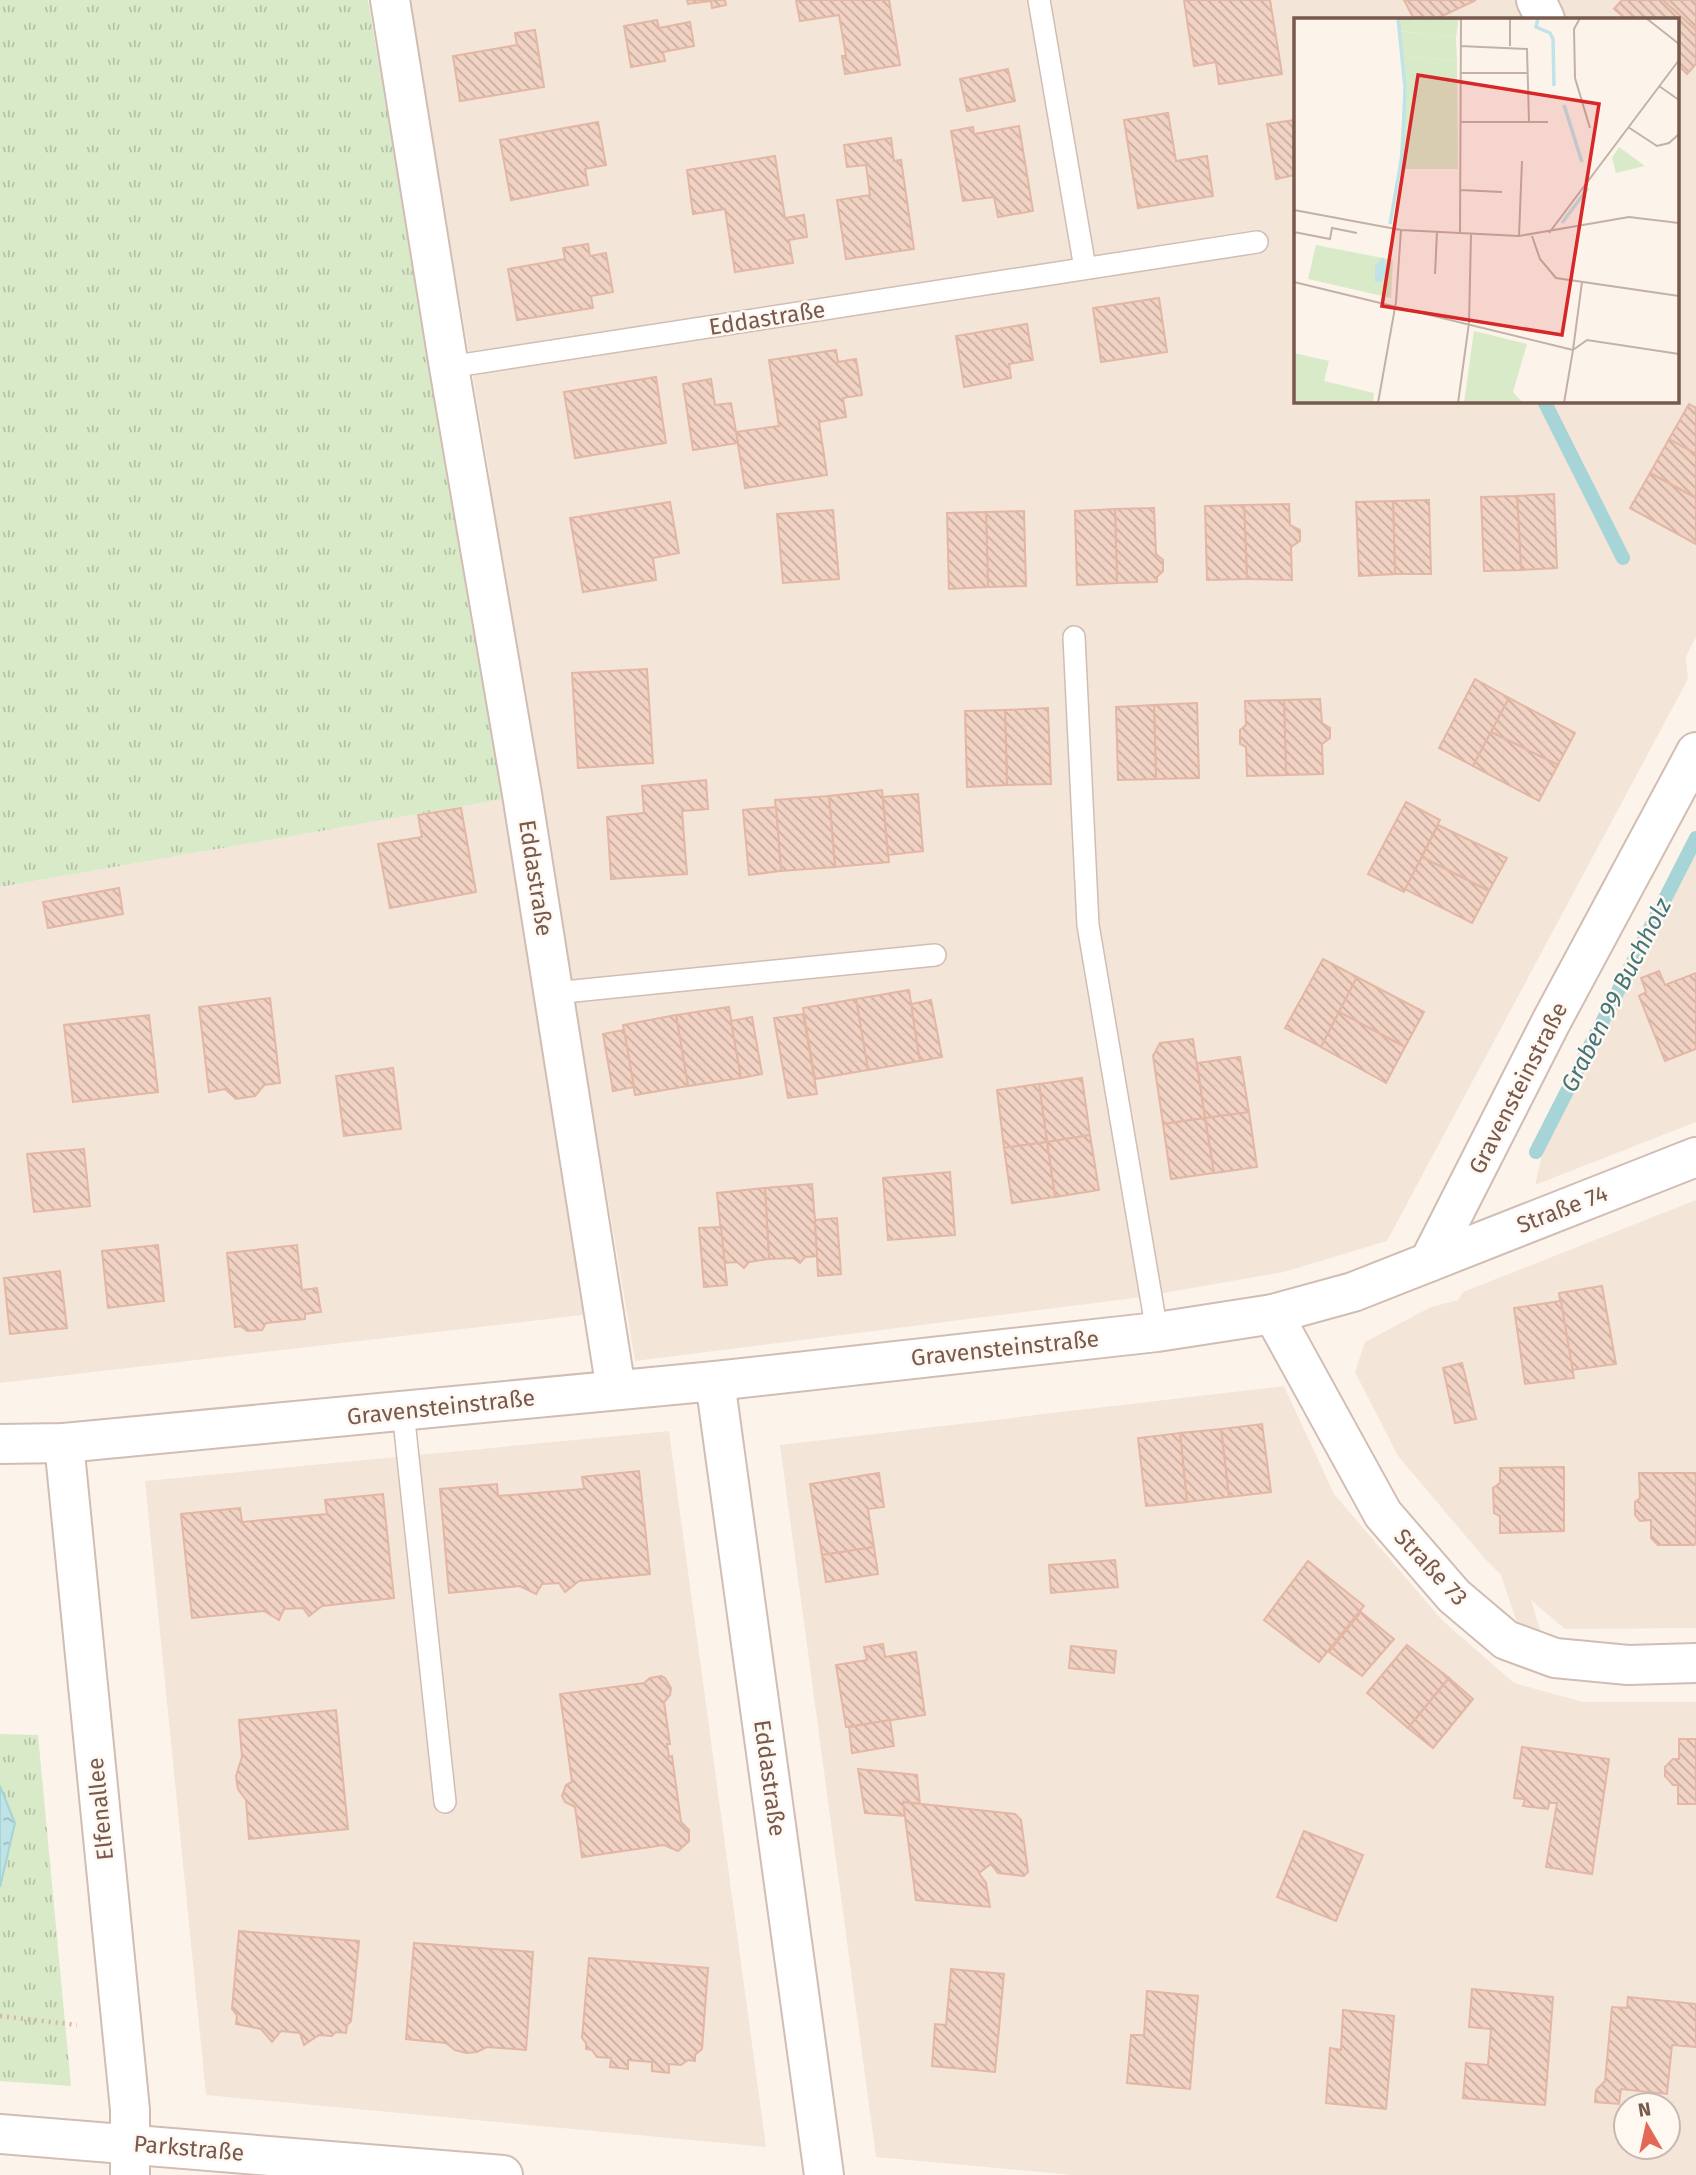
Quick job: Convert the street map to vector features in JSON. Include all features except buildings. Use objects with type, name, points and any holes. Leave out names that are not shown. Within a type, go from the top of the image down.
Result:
[{"type":"street","name":"Eddastraße","points":[[390,0],[554,993],[616,1390]]},
{"type":"street","points":[[1536,0],[1545,18]]},
{"type":"street","name":"Gravensteinstraße","points":[[0,1444],[64,1443],[715,1381],[1157,1332],[1273,1314],[1353,1292],[1429,1262],[1551,1022],[1696,752]]},
{"type":"street","name":"Straße 74","points":[[1429,1262],[1696,1157]]},
{"type":"street","name":"Straße 73","points":[[1273,1314],[1383,1514],[1454,1596],[1506,1640],[1555,1658],[1628,1665],[1696,1662]]},
{"type":"street","name":"Eddastraße","points":[[715,1381],[824,2175]]},
{"type":"street","name":"Elfenallee","points":[[64,1443],[130,2110],[130,2159]]},
{"type":"street","name":"Parkstraße","points":[[0,2134],[130,2159],[503,2175]]},
{"type":"lane","points":[[1039,0],[1085,268]]},
{"type":"lane","name":"Eddastraße","points":[[449,368],[1257,242]]},
{"type":"lane","points":[[1074,637],[1088,925],[1157,1332]]},
{"type":"lane","points":[[554,993],[935,955]]},
{"type":"lane","points":[[404,1411],[445,1802]]},
{"type":"path","points":[[0,2016],[81,2025]]},
{"type":"shaded area","points":[[409,0],[1696,0],[1696,637],[1686,656],[1688,679],[1387,1241],[1284,1272],[1135,1298],[635,1361],[486,478],[490,478]]},
{"type":"shaded area","points":[[504,799],[591,1314],[0,1383],[0,887]]},
{"type":"shaded area","points":[[1696,852],[1696,1122],[1535,1185],[1547,1133]]},
{"type":"shaded area","points":[[1696,1200],[1696,1628],[1565,1629],[1531,1600],[1540,1630],[1519,1629],[1501,1575],[1398,1456],[1355,1372],[1365,1342],[1431,1307],[1458,1300],[1463,1292]]},
{"type":"shaded area","points":[[1284,1386],[1334,1494],[1442,1620],[1514,1683],[1583,1702],[1696,1702],[1696,2175],[1073,2175],[876,2157],[780,1445]]},
{"type":"shaded area","points":[[669,1431],[766,2147],[206,2095],[145,1481]]},
{"type":"green space","points":[[0,0],[368,0],[504,799],[0,887]]},
{"type":"green space","points":[[0,1734],[38,1735],[71,2086],[0,2081]]},
{"type":"water","points":[[0,1786],[15,1823],[0,1887]]},
{"type":"waterway","name":"Graben 99 Buchholz","points":[[1545,402],[1623,558]]},
{"type":"waterway","name":"Graben 99 Buchholz","points":[[1536,1152],[1696,838]]}]
